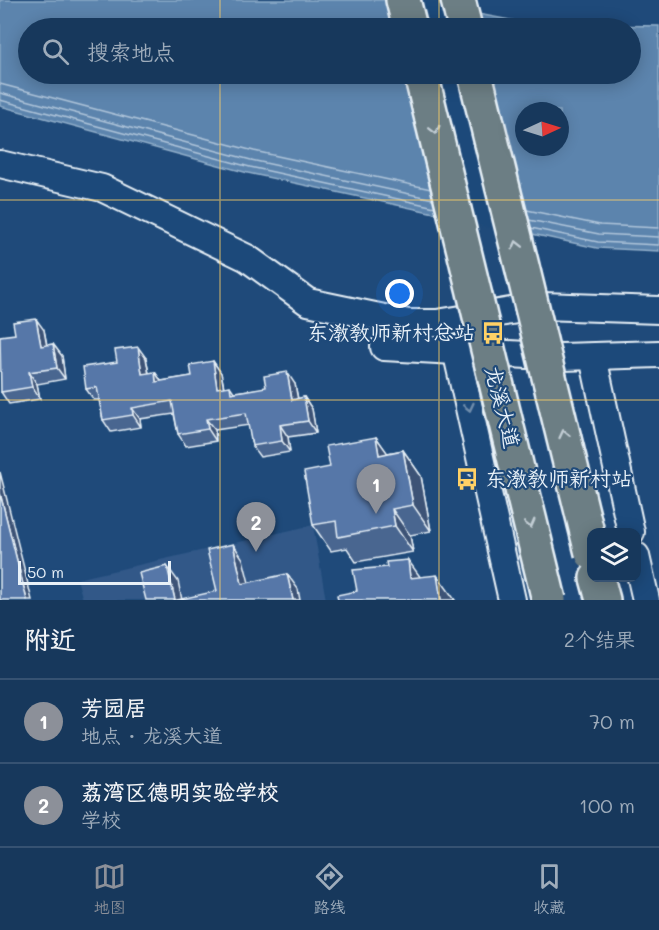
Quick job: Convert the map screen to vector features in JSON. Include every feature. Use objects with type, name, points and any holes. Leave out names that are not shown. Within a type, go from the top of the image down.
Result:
[{"type":"main road","points":[[403,0],[408,18]]},
{"type":"main road","points":[[458,0],[462,18]]},
{"type":"main road","name":"龙溪大道","points":[[423,84],[549,600]]},
{"type":"main road","points":[[477,84],[587,536]]},
{"type":"main road","points":[[598,582],[603,600]]},
{"type":"street","points":[[0,164],[102,188],[247,258],[309,302],[408,323],[437,323],[566,305],[659,310]]},
{"type":"street","points":[[384,347],[593,357],[659,354]]},
{"type":"street","points":[[456,350],[512,600]]},
{"type":"street","points":[[593,357],[630,528]]},
{"type":"street","points":[[641,578],[646,600]]},
{"type":"shaded area","points":[[313,525],[326,600],[83,600],[77,579]]},
{"type":"water","points":[[0,0],[403,0],[500,18],[18,18],[18,84],[641,84],[641,26],[659,26],[659,251],[597,248],[248,173],[0,106]]},
{"type":"pier","points":[[387,0],[419,0],[478,11],[480,18],[392,18]]},
{"type":"pier","points":[[407,84],[496,84],[534,237],[440,217]]},
{"type":"building","points":[[36,319],[41,346],[53,344],[57,368],[29,372],[32,387],[1,392],[0,336],[15,334],[13,322]]},
{"type":"building","points":[[138,347],[142,374],[155,372],[156,382],[192,376],[190,365],[213,361],[217,388],[230,386],[231,393],[266,387],[264,376],[287,372],[292,400],[304,397],[308,421],[280,425],[282,441],[252,446],[246,413],[206,419],[208,429],[178,434],[172,401],[132,408],[133,415],[103,420],[97,387],[86,389],[83,367],[117,362],[115,350]]},
{"type":"building","points":[[376,437],[379,455],[403,450],[413,505],[392,509],[395,526],[338,537],[336,521],[313,525],[304,472],[330,467],[326,446]]},
{"type":"building","points":[[0,493],[27,600],[0,600]]},
{"type":"building","points":[[233,544],[242,584],[287,574],[293,600],[177,600],[217,591],[207,550]]},
{"type":"building","points":[[408,560],[410,578],[437,575],[441,600],[338,600],[337,595],[357,591],[353,570],[387,567],[386,562]]},
{"type":"building","points":[[167,566],[175,600],[146,600],[139,573]]},
{"type":"place","name":"东漖教师新村总站","points":[[493,333]]},
{"type":"place","name":"东漖教师新村站","points":[[467,479]]},
{"type":"place","name":"芳园居","points":[[376,514]]},
{"type":"place","name":"荔湾区德明实验学校","points":[[256,552]]}]
